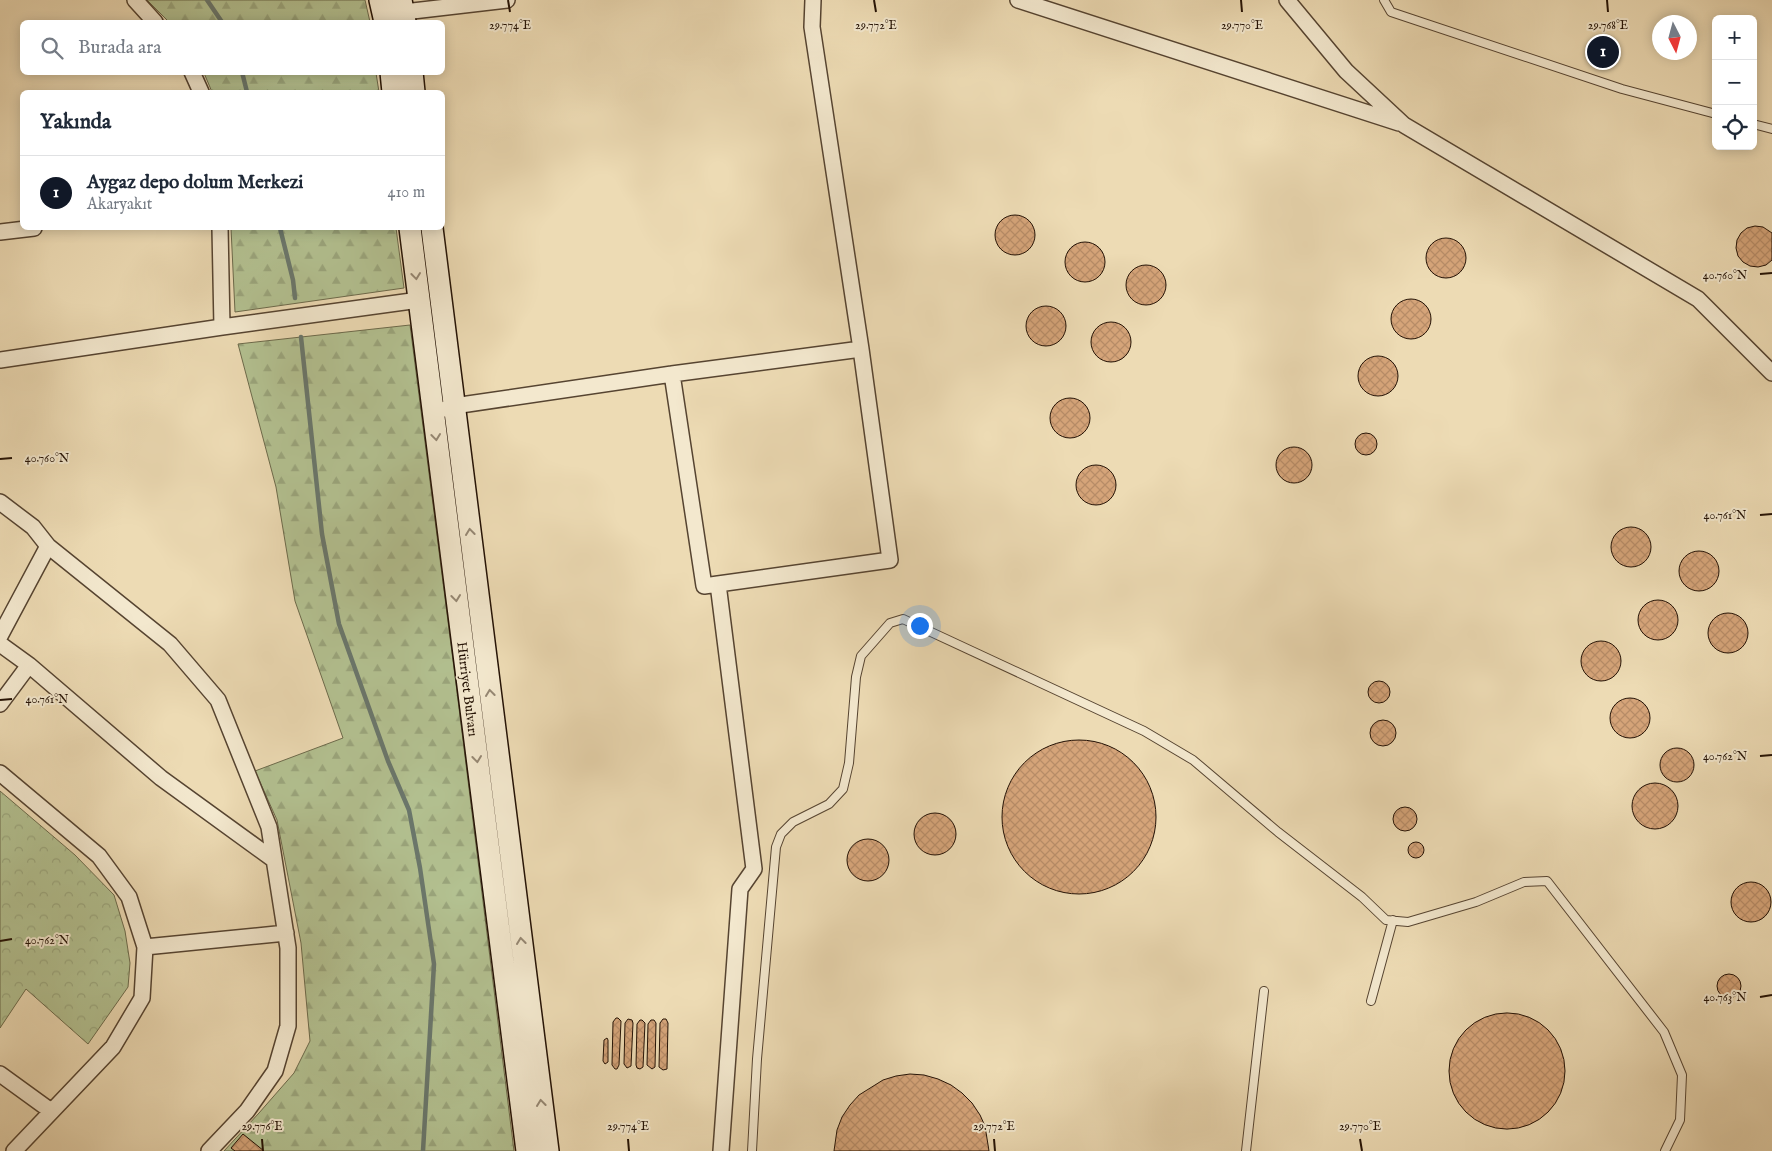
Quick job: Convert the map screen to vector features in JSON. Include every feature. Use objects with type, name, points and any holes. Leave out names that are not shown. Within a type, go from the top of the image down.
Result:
[{"type":"main road","points":[[380,0],[385,20]]},
{"type":"main road","points":[[391,75],[393,90]]},
{"type":"main road","points":[[412,75],[414,90]]},
{"type":"main road","name":"Hürriyet Bulvarı","points":[[410,230],[432,413],[528,1151]]},
{"type":"main road","name":"Hürriyet Bulvarı","points":[[432,230],[548,1151]]},
{"type":"street","points":[[135,0],[153,20]]},
{"type":"street","points":[[403,12],[507,0]]},
{"type":"street","points":[[672,374],[704,586],[890,560],[861,349],[812,28],[813,0]]},
{"type":"street","points":[[1018,0],[1404,125]]},
{"type":"street","points":[[1286,0],[1346,71],[1404,125],[1698,299],[1772,373]]},
{"type":"street","points":[[193,75],[200,90]]},
{"type":"street","points":[[0,232],[20,230]]},
{"type":"street","points":[[220,230],[222,327]]},
{"type":"street","points":[[0,360],[419,300]]},
{"type":"street","points":[[432,413],[454,406],[861,349]]},
{"type":"street","points":[[0,502],[33,527],[48,546],[170,644],[218,700],[269,827],[288,948],[288,1026],[275,1071],[247,1111],[209,1151]]},
{"type":"street","points":[[0,636],[48,546]]},
{"type":"street","points":[[718,584],[754,868],[740,889],[721,1151]]},
{"type":"street","points":[[0,644],[29,665],[161,778],[274,860]]},
{"type":"street","points":[[0,704],[29,665]]},
{"type":"street","points":[[0,773],[99,856],[129,897],[145,947],[142,998],[114,1047],[14,1151]]},
{"type":"street","points":[[145,947],[286,933]]},
{"type":"street","points":[[1,1076],[51,1111]]},
{"type":"lane","points":[[1384,0],[1391,12],[1622,89],[1712,113]]},
{"type":"lane","points":[[1757,125],[1772,129]]},
{"type":"lane","points":[[752,1151],[757,1059],[776,847],[781,834],[793,822],[830,804],[842,789],[849,763],[856,676],[861,656],[890,623],[903,619],[1144,732],[1193,760],[1278,832],[1362,897],[1386,920],[1408,922],[1468,905],[1524,882],[1547,882],[1664,1032],[1682,1075],[1680,1120],[1665,1151]]},
{"type":"lane","points":[[1371,1001],[1393,920]]},
{"type":"lane","points":[[1246,1151],[1264,991]]},
{"type":"green space","points":[[147,0],[365,0],[370,20],[167,20]]},
{"type":"green space","points":[[205,75],[376,75],[379,90],[211,90]]},
{"type":"green space","points":[[231,230],[396,230],[404,288],[235,312]]},
{"type":"green space","points":[[410,325],[514,1151],[224,1151],[294,1073],[310,1041],[301,943],[277,820],[255,771],[343,738],[295,601],[276,487],[238,344]]},
{"type":"green space","points":[[0,791],[75,855],[114,895],[125,931],[130,963],[128,987],[88,1044],[26,989],[0,1028]]},
{"type":"building","points":[[1019,215],[1026,218],[1032,224],[1035,235],[1034,243],[1026,252],[1019,255],[1011,255],[1004,252],[996,243],[995,231],[998,224],[1007,216]]},
{"type":"building","points":[[1763,227],[1772,233],[1772,260],[1766,265],[1758,267],[1750,266],[1743,262],[1738,256],[1736,248],[1737,240],[1741,233],[1747,228]]},
{"type":"building","points":[[1450,238],[1457,241],[1463,247],[1466,258],[1465,266],[1457,275],[1450,278],[1442,278],[1435,275],[1427,266],[1426,254],[1429,247],[1438,239]]},
{"type":"building","points":[[1089,242],[1096,245],[1102,251],[1105,262],[1104,270],[1096,279],[1089,282],[1081,282],[1074,279],[1066,270],[1065,258],[1068,251],[1077,243]]},
{"type":"building","points":[[1150,265],[1157,268],[1163,274],[1166,285],[1165,293],[1157,302],[1150,305],[1142,305],[1135,302],[1127,293],[1126,281],[1129,274],[1138,266]]},
{"type":"building","points":[[1415,299],[1422,302],[1428,308],[1431,319],[1430,327],[1422,336],[1415,339],[1407,339],[1400,336],[1392,327],[1391,315],[1394,308],[1403,300]]},
{"type":"building","points":[[1050,306],[1057,309],[1063,315],[1066,326],[1065,334],[1057,343],[1050,346],[1042,346],[1035,343],[1027,334],[1026,322],[1029,315],[1038,307]]},
{"type":"building","points":[[1115,322],[1122,325],[1128,331],[1131,342],[1130,350],[1122,359],[1115,362],[1107,362],[1100,359],[1092,350],[1091,338],[1094,331],[1103,323]]},
{"type":"building","points":[[1382,356],[1389,359],[1395,365],[1398,376],[1397,384],[1389,393],[1382,396],[1374,396],[1367,393],[1359,384],[1358,372],[1361,365],[1370,357]]},
{"type":"building","points":[[1074,398],[1081,401],[1087,407],[1090,418],[1089,426],[1081,435],[1074,438],[1066,438],[1059,435],[1051,426],[1050,414],[1053,407],[1062,399]]},
{"type":"building","points":[[1362,433],[1370,433],[1377,440],[1377,448],[1370,455],[1362,455],[1355,448],[1355,440]]},
{"type":"building","points":[[1294,447],[1301,448],[1307,452],[1311,458],[1311,472],[1307,478],[1301,482],[1294,483],[1287,482],[1281,478],[1277,472],[1276,465],[1277,458],[1281,452],[1287,448]]},
{"type":"building","points":[[1100,465],[1107,468],[1113,474],[1116,485],[1115,493],[1107,502],[1100,505],[1092,505],[1085,502],[1077,493],[1076,481],[1079,474],[1088,466]]},
{"type":"building","points":[[1635,527],[1642,530],[1648,536],[1651,547],[1650,555],[1642,564],[1635,567],[1627,567],[1620,564],[1612,555],[1611,543],[1614,536],[1623,528]]},
{"type":"building","points":[[1703,551],[1710,554],[1716,560],[1719,571],[1718,579],[1710,588],[1703,591],[1695,591],[1688,588],[1680,579],[1679,567],[1682,560],[1691,552]]},
{"type":"building","points":[[1662,600],[1669,603],[1675,609],[1678,620],[1677,628],[1669,637],[1662,640],[1654,640],[1647,637],[1639,628],[1638,616],[1641,609],[1650,601]]},
{"type":"building","points":[[1732,613],[1739,616],[1745,622],[1748,633],[1747,641],[1739,650],[1732,653],[1724,653],[1717,650],[1709,641],[1708,629],[1711,622],[1720,614]]},
{"type":"building","points":[[1605,641],[1612,644],[1618,650],[1621,661],[1620,669],[1612,678],[1605,681],[1597,681],[1590,678],[1582,669],[1581,657],[1584,650],[1593,642]]},
{"type":"building","points":[[1379,681],[1387,684],[1390,692],[1387,700],[1379,703],[1371,700],[1368,692],[1371,684]]},
{"type":"building","points":[[1634,698],[1641,701],[1647,707],[1650,718],[1649,726],[1641,735],[1634,738],[1626,738],[1619,735],[1611,726],[1610,714],[1613,707],[1622,699]]},
{"type":"building","points":[[1383,720],[1392,724],[1396,733],[1392,742],[1383,746],[1374,742],[1370,733],[1374,724]]},
{"type":"building","points":[[1079,740],[1094,741],[1109,746],[1134,762],[1150,787],[1155,802],[1155,832],[1150,847],[1134,872],[1109,888],[1094,893],[1079,894],[1064,893],[1049,888],[1024,872],[1008,847],[1003,832],[1002,817],[1003,802],[1008,787],[1024,762],[1049,746],[1064,741]]},
{"type":"building","points":[[1677,748],[1684,749],[1689,753],[1693,758],[1693,772],[1689,777],[1684,781],[1677,782],[1670,781],[1665,777],[1661,772],[1660,765],[1661,758],[1665,753],[1670,749]]},
{"type":"building","points":[[1655,783],[1668,787],[1674,793],[1678,806],[1674,819],[1668,825],[1655,829],[1642,825],[1636,819],[1632,806],[1636,793],[1642,787]]},
{"type":"building","points":[[1405,807],[1414,810],[1417,819],[1414,828],[1405,831],[1396,828],[1393,819],[1396,810]]},
{"type":"building","points":[[939,813],[947,816],[953,822],[956,834],[953,846],[947,852],[931,855],[923,852],[917,846],[914,830],[917,822],[923,816]]},
{"type":"building","points":[[872,839],[880,842],[886,848],[889,860],[886,872],[880,878],[864,881],[856,878],[850,872],[847,856],[850,848],[856,842]]},
{"type":"building","points":[[1416,842],[1422,844],[1424,850],[1422,856],[1416,858],[1410,856],[1408,850],[1410,844]]},
{"type":"building","points":[[1755,882],[1762,885],[1768,891],[1771,902],[1770,910],[1762,919],[1755,922],[1747,922],[1740,919],[1732,910],[1731,898],[1734,891],[1743,883]]},
{"type":"building","points":[[1729,974],[1738,977],[1741,986],[1738,995],[1729,998],[1720,995],[1717,986],[1720,977]]},
{"type":"building","points":[[1507,1013],[1529,1018],[1548,1030],[1560,1049],[1565,1071],[1560,1093],[1548,1112],[1529,1124],[1507,1129],[1485,1124],[1466,1112],[1454,1093],[1449,1071],[1454,1049],[1466,1030],[1485,1018]]},
{"type":"building","points":[[616,1018],[621,1021],[619,1065],[615,1069],[612,1065],[613,1022]]},
{"type":"building","points":[[628,1019],[632,1020],[633,1023],[631,1066],[627,1068],[624,1064],[625,1023]]},
{"type":"building","points":[[663,1019],[666,1019],[668,1023],[667,1069],[663,1070],[659,1067],[660,1023]]},
{"type":"building","points":[[640,1020],[645,1023],[643,1067],[640,1069],[636,1065],[637,1024]]},
{"type":"building","points":[[651,1020],[654,1020],[656,1023],[655,1067],[652,1069],[647,1065],[648,1024]]},
{"type":"building","points":[[607,1038],[608,1062],[605,1064],[603,1061],[604,1040]]},
{"type":"building","points":[[910,1074],[938,1079],[962,1093],[980,1115],[985,1126],[989,1151],[834,1151],[837,1130],[842,1117],[859,1095],[883,1080]]},
{"type":"building","points":[[243,1134],[264,1151],[235,1151],[231,1148]]},
{"type":"waterway","points":[[207,0],[221,20]]},
{"type":"waterway","points":[[243,75],[246,90]]},
{"type":"waterway","points":[[280,230],[293,280],[295,298]]},
{"type":"waterway","points":[[301,337],[322,534],[339,624],[388,761],[409,810],[420,868],[434,964],[423,1151]]},
{"type":"place","name":"Aygaz depo dolum Merkezi","points":[[1603,52]]}]
